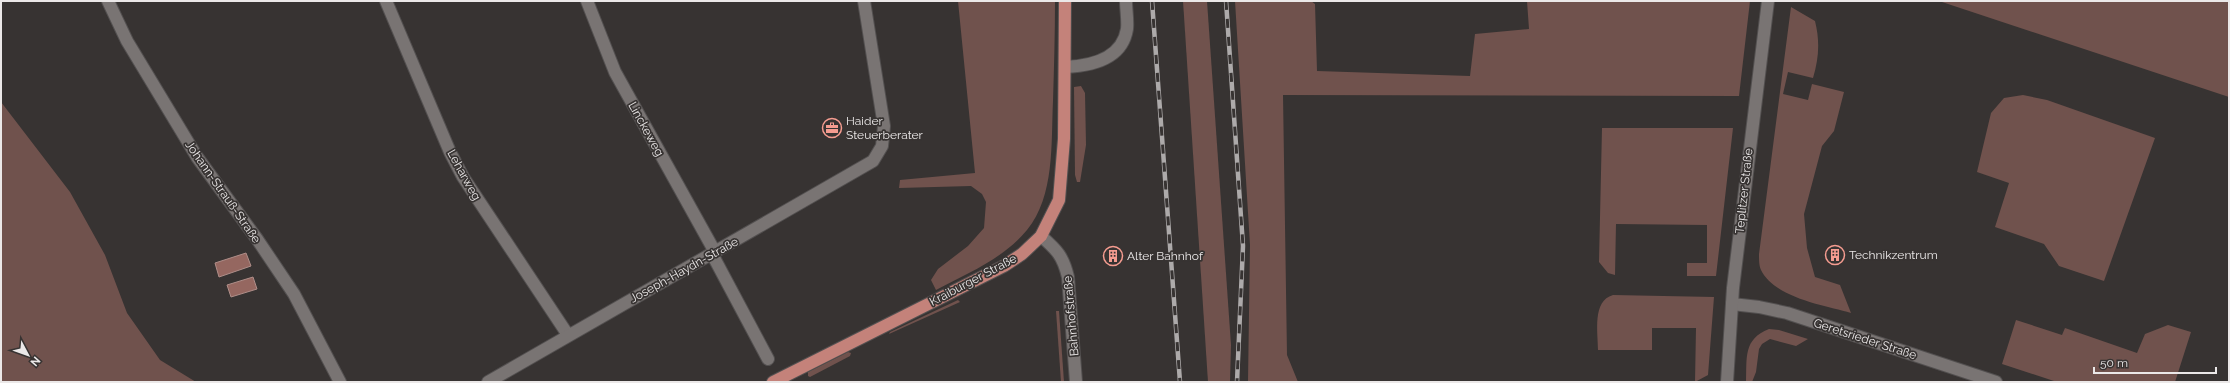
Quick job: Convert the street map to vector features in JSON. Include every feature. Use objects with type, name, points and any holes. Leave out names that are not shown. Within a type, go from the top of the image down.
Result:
[{"type":"main road","name":"Kraiburger Straße","points":[[773,382],[1004,266],[1022,254],[1041,236],[1059,200],[1064,139],[1065,1]]},
{"type":"street","name":"Johann-Strauß-Straße","points":[[108,1],[127,41],[197,157],[257,239],[294,294],[340,382]]},
{"type":"street","name":"Leharweg","points":[[386,1],[450,152],[463,177],[568,335]]},
{"type":"street","name":"Linckeweg","points":[[587,1],[615,72],[713,253],[768,359]]},
{"type":"street","name":"Joseph-Haydn-Straße","points":[[488,382],[866,166],[878,155],[883,139],[884,126],[864,1]]},
{"type":"street","points":[[1064,67],[1086,66],[1099,62],[1119,48],[1125,38],[1127,27],[1126,1]]},
{"type":"street","name":"Teplitzer Straße","points":[[1727,382],[1732,304],[1768,1]]},
{"type":"street","name":"Bahnhofstraße","points":[[1041,236],[1058,252],[1064,261],[1068,277],[1076,382]]},
{"type":"street","name":"Geretsrieder Straße","points":[[1732,304],[1759,307],[1787,313],[1996,382]]},
{"type":"shaded area","points":[[958,1],[1055,1],[1050,168],[1043,201],[1036,216],[1018,240],[996,257],[936,290],[931,280],[938,269],[968,246],[984,228],[986,202],[982,194],[971,186],[899,188],[900,180],[975,173]]},
{"type":"shaded area","points":[[1183,1],[1207,1],[1231,345],[1230,382],[1208,382]]},
{"type":"shaded area","points":[[1235,1],[1311,1],[1315,4],[1317,71],[1470,76],[1475,34],[1529,29],[1527,1],[1750,1],[1739,96],[1283,95],[1287,355],[1298,382],[1248,382],[1250,245]]},
{"type":"shaded area","points":[[1939,1],[2229,1],[2229,97]]},
{"type":"shaded area","points":[[1791,7],[1815,21],[1818,36],[1818,56],[1813,78],[1788,72],[1783,94],[1808,100],[1812,84],[1844,92],[1834,131],[1822,146],[1804,214],[1807,248],[1815,277],[1840,285],[1851,313],[1788,294],[1768,280],[1761,270],[1759,262]]},
{"type":"shaded area","points":[[1081,86],[1085,93],[1086,145],[1080,182],[1077,182],[1075,175],[1074,87]]},
{"type":"shaded area","points":[[2023,95],[2047,100],[2155,138],[2104,281],[2059,266],[2044,244],[1995,227],[2009,183],[1977,172],[1991,113],[2004,98]]},
{"type":"shaded area","points":[[1,102],[70,192],[105,255],[127,313],[160,360],[196,382],[1,382]]},
{"type":"shaded area","points":[[1602,128],[1733,128],[1716,276],[1687,276],[1687,263],[1707,263],[1707,225],[1616,224],[1615,275],[1608,273],[1599,262]]},
{"type":"shaded area","points":[[246,253],[251,266],[219,277],[215,263]]},
{"type":"shaded area","points":[[253,277],[257,289],[231,297],[227,285]]},
{"type":"shaded area","points":[[1613,295],[1714,297],[1708,375],[1695,382],[1696,328],[1652,328],[1652,350],[1598,350],[1597,326],[1599,310],[1606,298]]},
{"type":"shaded area","points":[[958,300],[960,302],[889,334],[890,332]]},
{"type":"shaded area","points":[[1056,311],[1059,311],[1064,382],[1061,382]]},
{"type":"shaded area","points":[[2016,320],[2062,335],[2065,328],[2137,353],[2145,334],[2168,325],[2191,332],[2175,382],[2057,382],[2002,364]]},
{"type":"shaded area","points":[[1769,329],[1779,330],[1808,339],[1796,346],[1770,339],[1762,344],[1759,349],[1756,372],[1752,382],[1746,382],[1748,350],[1755,338]]},
{"type":"shaded area","points":[[848,352],[851,353],[850,356],[810,377],[808,376],[808,372]]},
{"type":"railway","points":[[1152,1],[1180,382]]},
{"type":"railway","points":[[1226,1],[1243,246],[1237,382]]},
{"type":"place","name":"Haider Steuerberater","points":[[832,128]]},
{"type":"place","name":"Technikzentrum","points":[[1835,255]]},
{"type":"place","name":"Alter Bahnhof","points":[[1113,256]]}]
